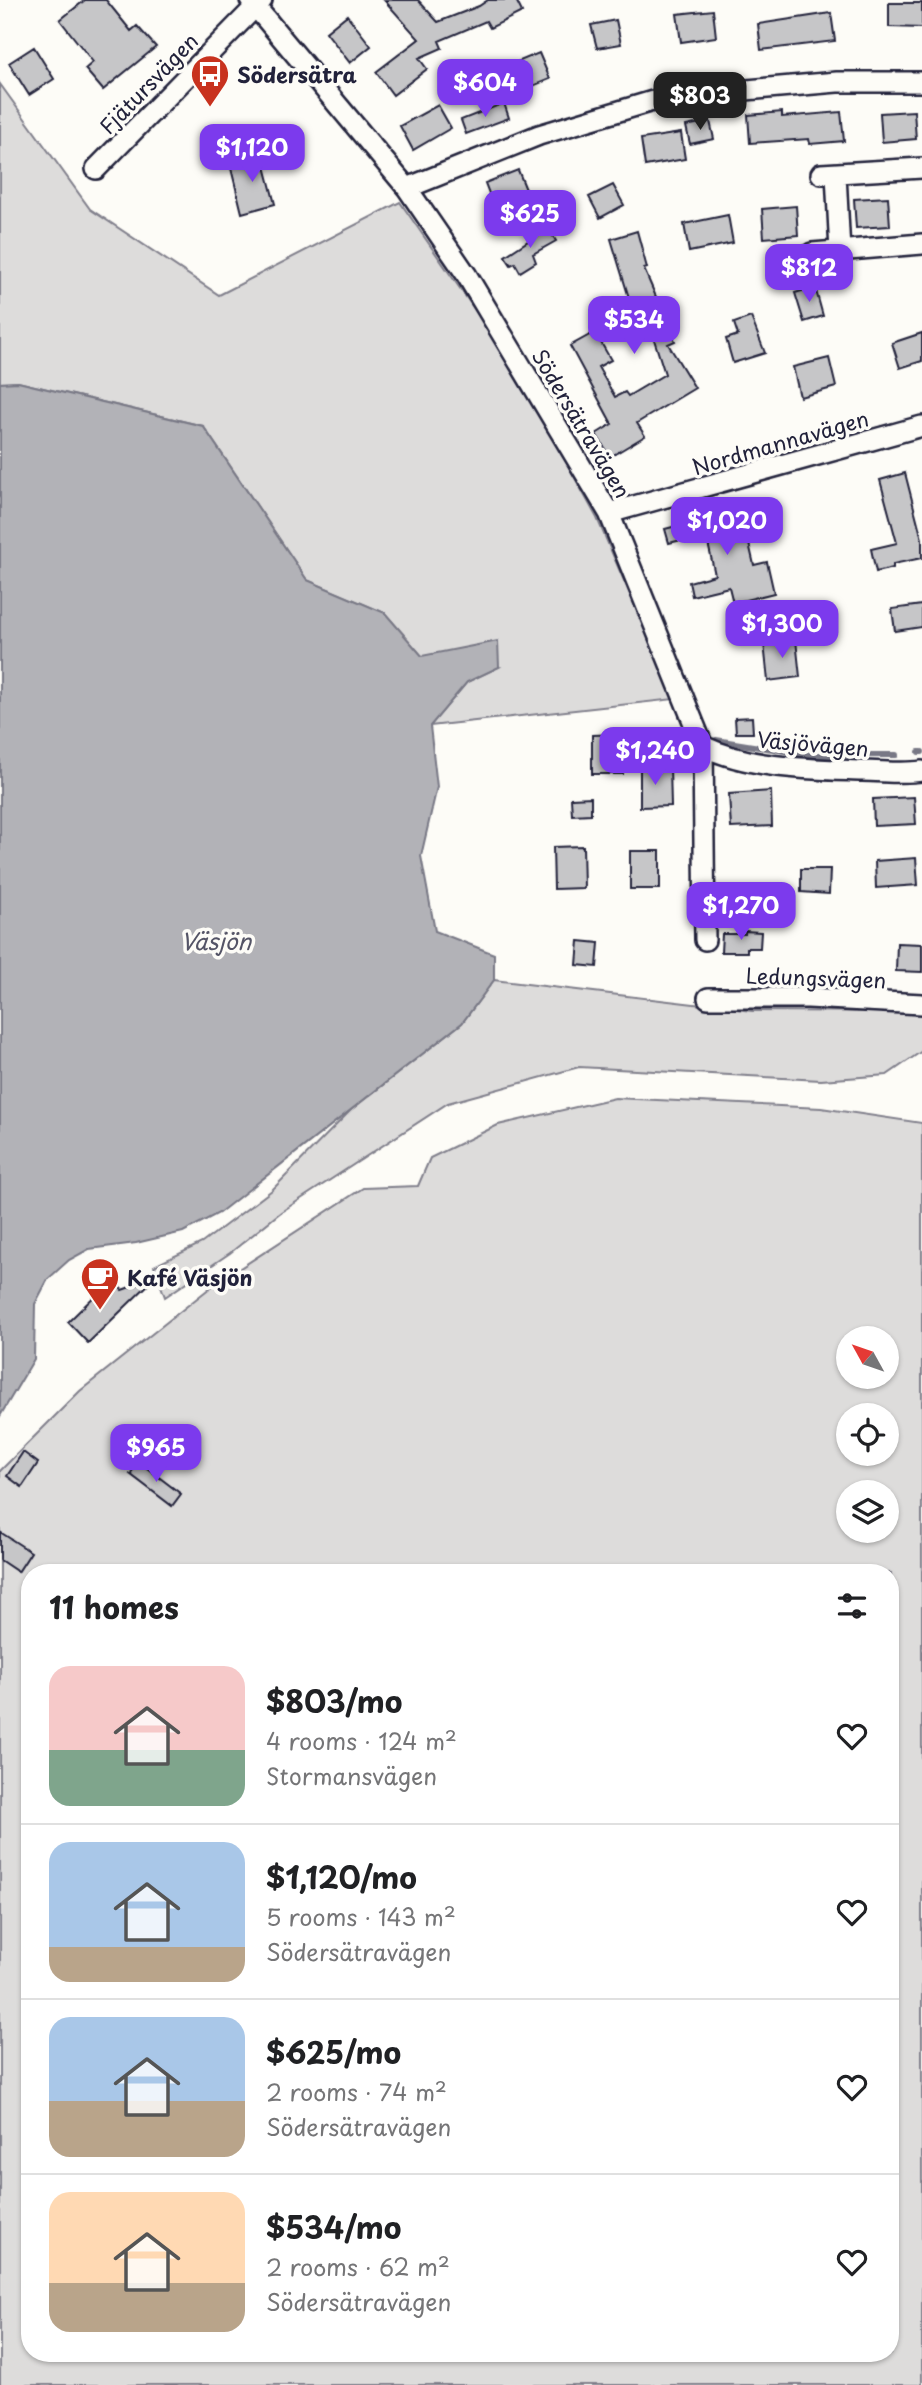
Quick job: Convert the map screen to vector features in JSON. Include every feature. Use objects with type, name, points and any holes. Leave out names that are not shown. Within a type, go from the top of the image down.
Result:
[{"type":"street","name":"Fjätursvägen","points":[[96,169],[256,2]]},
{"type":"street","name":"Södersätravägen","points":[[256,2],[407,188],[466,274],[609,513],[703,746],[705,940]]},
{"type":"street","points":[[407,188],[539,135],[667,97],[837,82],[922,82]]},
{"type":"street","points":[[840,252],[828,174],[922,168]]},
{"type":"street","points":[[812,253],[922,244]]},
{"type":"street","name":"Nordmannavägen","points":[[609,513],[922,426]]},
{"type":"street","name":"Väsjövägen","points":[[703,746],[723,756],[802,768],[922,771]]},
{"type":"street","name":"Ledungsvägen","points":[[708,998],[808,998],[922,1004]]},
{"type":"shaded area","points":[[0,84],[90,209],[219,295],[400,202],[511,362],[597,518],[675,699],[430,726],[467,682],[499,667],[422,656],[385,613],[307,580],[203,426],[18,382],[0,383]]},
{"type":"shaded area","points":[[494,980],[752,1011],[922,1012],[922,1051],[887,1075],[821,1080],[579,1067],[448,1103],[281,1212],[230,1253],[165,1297],[154,1266],[202,1243],[272,1190],[352,1109],[462,1023]]},
{"type":"shaded area","points":[[615,1098],[821,1108],[922,1123],[922,2385],[0,2385],[0,1471],[80,1391],[211,1287],[363,1188],[418,1186],[430,1158],[498,1125]]},
{"type":"water","name":"Väsjön","points":[[18,382],[203,426],[307,580],[385,613],[422,656],[498,641],[499,667],[467,682],[430,726],[437,787],[421,856],[435,931],[494,954],[494,980],[462,1023],[219,1213],[183,1232],[136,1243],[89,1249],[69,1260],[48,1279],[35,1304],[34,1359],[0,1416],[0,383]]},
{"type":"building","points":[[85,0],[106,0],[131,31],[137,26],[156,47],[103,90],[85,69],[93,62],[60,20]]},
{"type":"building","points":[[384,0],[418,0],[438,22],[488,0],[516,0],[522,12],[490,28],[486,21],[439,41],[442,48],[419,58],[427,69],[393,95],[376,72],[419,39]]},
{"type":"building","points":[[889,3],[922,3],[922,28],[889,27]]},
{"type":"building","points":[[713,10],[716,37],[681,42],[677,14]]},
{"type":"building","points":[[831,13],[835,41],[761,50],[758,24]]},
{"type":"building","points":[[347,15],[371,46],[350,63],[326,32]]},
{"type":"building","points":[[616,20],[621,44],[597,48],[591,25]]},
{"type":"building","points":[[34,47],[54,79],[29,95],[9,63]]},
{"type":"building","points":[[539,53],[550,79],[515,93],[505,67]]},
{"type":"building","points":[[504,103],[509,118],[466,134],[461,120]]},
{"type":"building","points":[[438,105],[451,128],[413,150],[400,126]]},
{"type":"building","points":[[914,111],[916,139],[882,142],[880,113]]},
{"type":"building","points":[[782,112],[782,117],[841,112],[844,141],[810,144],[809,139],[750,143],[748,115]]},
{"type":"building","points":[[710,121],[714,139],[690,144],[686,126]]},
{"type":"building","points":[[681,133],[685,159],[645,166],[641,139]]},
{"type":"building","points":[[262,155],[275,204],[242,213],[230,164]]},
{"type":"building","points":[[518,170],[529,197],[495,209],[485,183]]},
{"type":"building","points":[[613,185],[624,205],[600,218],[589,197]]},
{"type":"building","points":[[888,197],[890,226],[856,228],[854,199]]},
{"type":"building","points":[[796,206],[798,235],[764,238],[762,209]]},
{"type":"building","points":[[728,215],[733,243],[689,252],[684,224]]},
{"type":"building","points":[[548,228],[556,241],[533,254],[536,262],[520,272],[515,263],[511,265],[505,256]]},
{"type":"building","points":[[637,231],[647,268],[644,269],[675,341],[668,344],[695,388],[637,423],[645,436],[610,457],[596,434],[612,424],[570,346],[595,332],[611,360],[598,367],[615,397],[625,392],[628,396],[665,374],[651,330],[642,333],[633,311],[611,239]]},
{"type":"building","points":[[815,287],[823,316],[804,322],[795,293]]},
{"type":"building","points":[[751,317],[765,353],[733,363],[726,339],[738,335],[734,323]]},
{"type":"building","points":[[922,333],[922,361],[900,368],[892,343]]},
{"type":"building","points":[[829,358],[836,387],[800,397],[793,367]]},
{"type":"building","points":[[905,473],[922,539],[922,558],[893,564],[893,568],[876,572],[871,549],[897,543],[880,480]]},
{"type":"building","points":[[741,509],[754,565],[767,562],[774,593],[733,603],[729,587],[692,596],[689,582],[715,575],[706,534],[669,543],[665,529]]},
{"type":"building","points":[[922,605],[922,627],[895,631],[892,609]]},
{"type":"building","points":[[796,640],[800,677],[768,681],[764,643]]},
{"type":"building","points":[[752,717],[753,733],[736,733],[735,718]]},
{"type":"building","points":[[623,734],[623,774],[592,774],[592,735]]},
{"type":"building","points":[[670,766],[671,806],[640,807],[640,767]]},
{"type":"building","points":[[771,791],[772,826],[731,828],[729,794]]},
{"type":"building","points":[[591,797],[591,814],[572,815],[571,798]]},
{"type":"building","points":[[914,797],[916,824],[874,826],[873,799]]},
{"type":"building","points":[[583,846],[584,888],[554,889],[553,847]]},
{"type":"building","points":[[630,851],[660,851],[660,889],[630,889]]},
{"type":"building","points":[[916,858],[918,885],[876,888],[875,861]]},
{"type":"building","points":[[801,869],[830,869],[829,894],[801,892]]},
{"type":"building","points":[[745,931],[761,932],[760,948],[747,948],[747,952],[721,952],[722,934],[745,934]]},
{"type":"building","points":[[579,941],[599,943],[597,967],[577,965]]},
{"type":"building","points":[[897,943],[922,944],[922,972],[896,971]]},
{"type":"building","name":"Kafé Väsjön","points":[[155,1278],[88,1343],[68,1322],[112,1279],[122,1290]]},
{"type":"building","points":[[23,1452],[38,1463],[22,1487],[7,1476]]},
{"type":"building","points":[[139,1462],[181,1494],[172,1506],[130,1474]]},
{"type":"building","points":[[0,1532],[31,1552],[18,1572],[0,1560]]},
{"type":"waterway","points":[[716,740],[810,755],[896,755]]},
{"type":"place","name":"Södersätra","points":[[210,108]]},
{"type":"place","name":"Kafé Väsjön","points":[[100,1311]]}]
